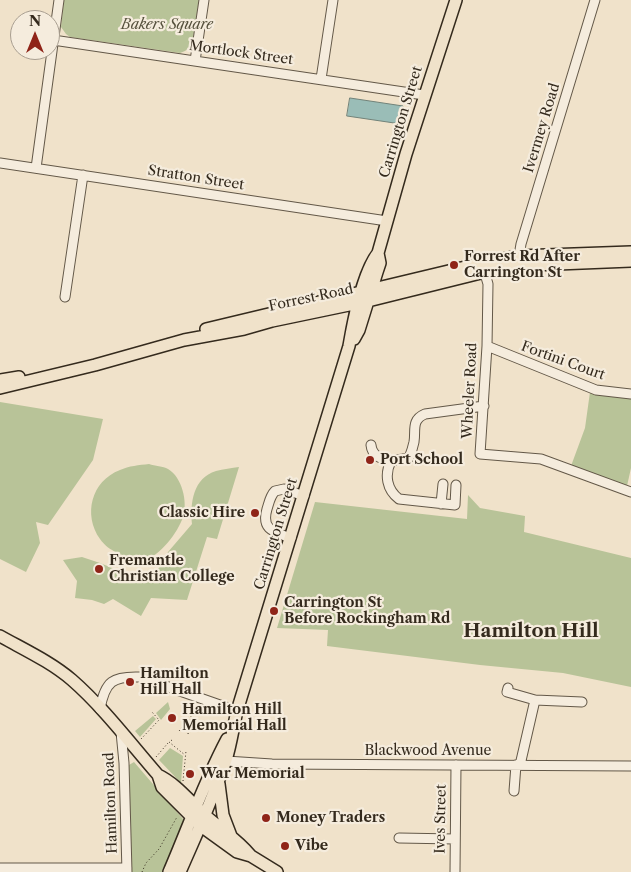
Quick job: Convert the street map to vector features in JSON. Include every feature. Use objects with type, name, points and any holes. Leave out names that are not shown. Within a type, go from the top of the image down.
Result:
[{"type":"main road","name":"Carrington Street","points":[[180,872],[203,821],[226,761],[238,711],[349,346],[359,330],[365,296],[380,263],[378,253],[387,221],[424,95],[456,0]]},
{"type":"main road","name":"Forrest Road","points":[[0,380],[90,361],[159,340],[365,296],[518,260],[631,252]]},
{"type":"main road","name":"Forrest Road","points":[[518,260],[631,261]]},
{"type":"main road","name":"Forrest Road","points":[[0,388],[95,365],[184,340],[244,329],[365,296]]},
{"type":"main road","points":[[0,636],[52,665],[73,681],[121,732],[158,775],[162,786],[192,818],[203,821],[231,836],[251,856]]},
{"type":"main road","name":"Carrington Street","points":[[169,872],[196,806],[226,740],[232,732]]},
{"type":"main road","points":[[158,775],[168,780],[196,806],[203,821],[237,852],[251,856],[277,872]]},
{"type":"main road","points":[[219,780],[223,815],[231,836]]},
{"type":"street","points":[[195,61],[204,0]]},
{"type":"street","points":[[321,79],[333,0]]},
{"type":"street","name":"Ivermey Road","points":[[518,260],[595,0]]},
{"type":"street","name":"Mortlock Street","points":[[60,41],[424,95]]},
{"type":"street","points":[[36,168],[50,60]]},
{"type":"street","name":"Stratton Street","points":[[0,163],[387,221]]},
{"type":"street","points":[[65,297],[83,175]]},
{"type":"street","name":"Wheeler Road","points":[[484,268],[488,284],[488,346],[480,454],[541,459],[631,492]]},
{"type":"street","name":"Fortini Court","points":[[488,346],[596,390],[631,394]]},
{"type":"street","points":[[371,445],[371,450],[381,459],[391,461],[409,458],[414,441],[416,420],[419,416],[484,406]]},
{"type":"street","points":[[391,461],[386,476],[394,495],[399,499],[455,505],[456,485]]},
{"type":"street","points":[[441,504],[443,484]]},
{"type":"street","points":[[291,538],[273,532],[268,527],[265,516],[275,490],[284,489],[304,496]]},
{"type":"street","points":[[100,709],[105,688],[116,679],[126,676],[140,677],[238,711]]},
{"type":"street","points":[[508,688],[507,692],[535,700],[582,702]]},
{"type":"street","points":[[514,791],[518,766],[535,700]]},
{"type":"street","name":"Hamilton Road","points":[[121,732],[124,763],[127,870]]},
{"type":"street","name":"Blackwood Avenue","points":[[226,761],[272,764],[631,766]]},
{"type":"street","name":"Ives Street","points":[[455,872],[456,766]]},
{"type":"street","points":[[399,838],[455,839]]},
{"type":"street","points":[[0,868],[127,870]]},
{"type":"path","points":[[184,709],[193,700],[188,734]]},
{"type":"path","points":[[140,741],[159,720],[152,712]]},
{"type":"path","points":[[190,719],[199,723]]},
{"type":"path","points":[[179,731],[190,719]]},
{"type":"path","points":[[156,757],[172,740]]},
{"type":"path","points":[[169,742],[185,756]]},
{"type":"path","points":[[182,786],[186,751]]},
{"type":"path","points":[[142,872],[146,863],[160,849],[177,818]]},
{"type":"green space","name":"Bakers Square","points":[[64,0],[199,0],[192,45],[180,53],[70,37],[61,27]]},
{"type":"green space","points":[[590,392],[631,398],[631,468],[627,486],[571,466],[585,428]]},
{"type":"green space","points":[[0,402],[103,419],[93,460],[48,525],[36,522],[40,543],[26,572],[0,559]]},
{"type":"green space","points":[[149,464],[166,468],[173,473],[183,490],[185,504],[183,517],[168,543],[149,558],[137,560],[120,554],[104,544],[95,530],[91,510],[96,490],[110,475],[127,468]]},
{"type":"green space","points":[[239,467],[217,539],[207,537],[187,600],[151,598],[141,616],[113,599],[104,604],[75,598],[77,581],[63,560],[82,557],[144,581],[161,566],[168,552],[192,524],[193,500],[202,479],[216,471]]},
{"type":"green space","points":[[468,495],[480,508],[525,516],[524,532],[631,558],[631,687],[563,673],[327,646],[328,630],[277,628],[315,502],[467,519]]},
{"type":"green space","points":[[168,702],[170,709],[161,720],[156,713]]},
{"type":"green space","points":[[153,716],[156,719],[140,737],[135,731]]},
{"type":"green space","points":[[170,748],[183,756],[181,783],[159,760]]},
{"type":"green space","points":[[134,762],[183,819],[184,825],[165,872],[132,872],[130,863],[129,765]]},
{"type":"water","points":[[350,98],[403,106],[401,124],[347,116]]},
{"type":"place","name":"Forrest Rd After Carrington St","points":[[454,265]]},
{"type":"place","name":"Port School","points":[[370,460]]},
{"type":"place","name":"Classic Hire","points":[[255,513]]},
{"type":"place","name":"Fremantle Christian College","points":[[99,569]]},
{"type":"place","name":"Carrington St Before Rockingham Rd","points":[[274,611]]},
{"type":"place","name":"Hamilton Hill Hall","points":[[130,682]]},
{"type":"place","name":"Hamilton Hill Memorial Hall","points":[[172,718]]},
{"type":"place","name":"War Memorial","points":[[190,774]]},
{"type":"place","name":"Money Traders","points":[[266,818]]},
{"type":"place","name":"Vibe","points":[[285,846]]},
{"type":"district","name":"Hamilton Hill","points":[[531,632]]}]
